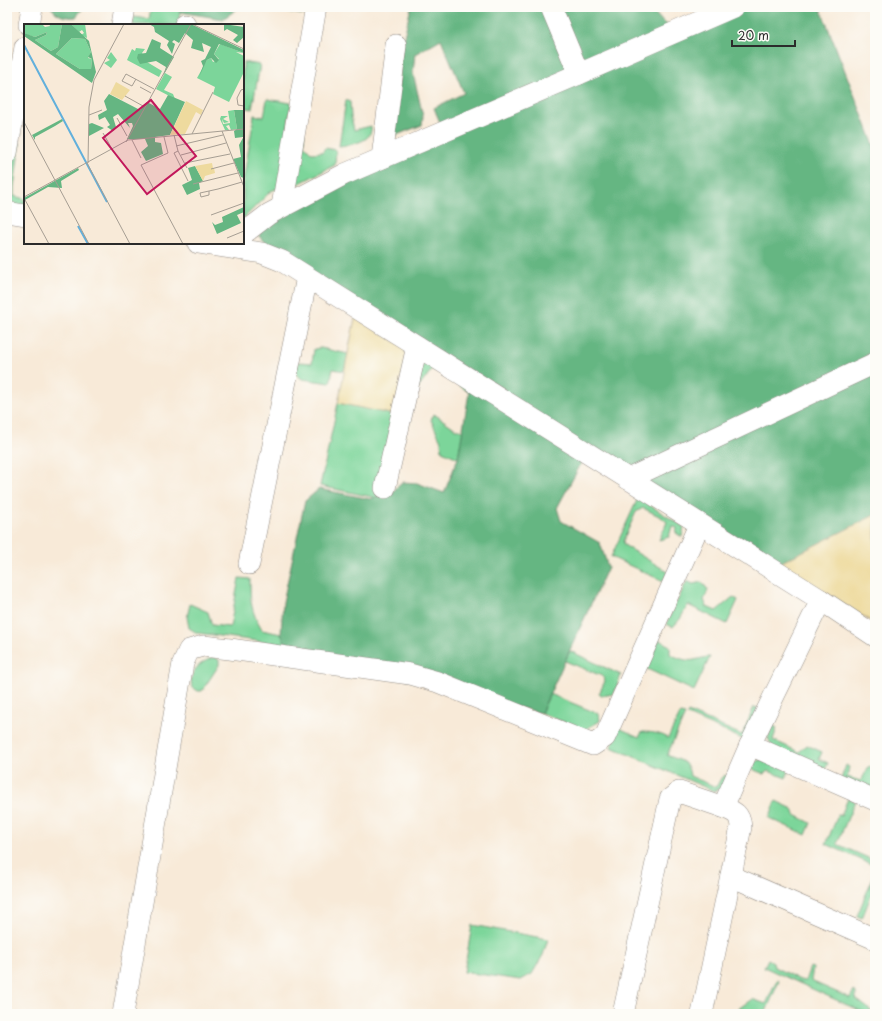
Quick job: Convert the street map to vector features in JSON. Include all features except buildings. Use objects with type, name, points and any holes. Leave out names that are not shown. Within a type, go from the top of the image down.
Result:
[{"type":"street","points":[[29,24],[32,7]]},
{"type":"street","points":[[122,24],[125,7]]},
{"type":"street","points":[[282,206],[316,7]]},
{"type":"street","points":[[551,7],[579,74]]},
{"type":"street","points":[[244,233],[268,214],[345,174],[733,7]]},
{"type":"street","points":[[382,158],[396,46]]},
{"type":"street","points":[[7,153],[24,53]]},
{"type":"street","points":[[7,212],[24,215]]},
{"type":"street","points":[[214,244],[229,245],[262,253],[282,261],[821,600],[875,636]]},
{"type":"street","points":[[249,564],[307,277]]},
{"type":"street","points":[[385,488],[417,346]]},
{"type":"street","points":[[628,479],[875,363]]},
{"type":"street","points":[[123,1014],[183,663],[189,650],[203,646],[410,674],[438,682],[593,745],[605,737],[699,524]]},
{"type":"street","points":[[723,808],[750,745],[821,600]]},
{"type":"street","points":[[750,745],[875,800]]},
{"type":"street","points":[[623,1014],[670,799],[679,792],[733,812],[740,818],[741,827],[703,1013]]},
{"type":"street","points":[[731,876],[875,940]]},
{"type":"green space","points":[[51,7],[84,7],[76,17],[65,17],[53,10]]},
{"type":"green space","points":[[149,7],[178,7],[180,12],[178,24],[133,24],[134,17],[149,19],[151,8]]},
{"type":"green space","points":[[178,7],[240,7],[223,19],[180,12]]},
{"type":"green space","points":[[272,7],[308,7],[307,15],[271,10]]},
{"type":"green space","points":[[411,7],[649,7],[663,22],[684,35],[750,7],[820,7],[875,148],[875,515],[778,564],[589,449],[557,508],[561,521],[600,543],[608,567],[541,713],[293,650],[287,645],[281,634],[283,602],[305,501],[319,489],[370,499],[393,491],[403,482],[417,483],[444,493],[458,458],[470,387],[270,249],[259,236],[262,227],[284,210],[446,137],[434,108],[464,93],[441,39],[415,54],[413,73],[423,116],[422,125],[394,136],[402,45]]},
{"type":"green space","points":[[244,62],[260,65],[252,109],[244,107]]},
{"type":"green space","points":[[267,99],[291,103],[279,188],[271,191],[244,218],[244,176],[254,115],[264,117]]},
{"type":"green space","points":[[346,100],[350,102],[354,130],[371,126],[371,131],[369,136],[360,142],[339,146]]},
{"type":"green space","points":[[304,133],[304,145],[312,153],[322,152],[325,148],[336,150],[335,165],[298,184],[295,183]]},
{"type":"green space","points":[[16,143],[20,143],[14,196],[24,199],[24,209],[12,207],[7,200]]},
{"type":"green space","points":[[321,348],[348,354],[344,371],[333,369],[330,383],[302,379],[295,373],[298,362],[312,363],[314,349]]},
{"type":"green space","points":[[423,358],[470,387],[470,393],[442,373],[432,369],[417,390]]},
{"type":"green space","points":[[338,403],[395,415],[377,498],[320,486]]},
{"type":"green space","points":[[434,414],[456,429],[463,431],[458,458],[442,451],[441,441],[431,420]]},
{"type":"green space","points":[[638,498],[684,527],[682,537],[676,533],[677,528],[672,526],[669,537],[659,540],[667,522],[661,517],[643,508],[636,512],[623,541],[624,545],[668,572],[663,581],[611,557]]},
{"type":"green space","points":[[239,578],[250,579],[252,606],[255,617],[262,630],[281,634],[287,645],[197,633],[189,628],[187,617],[190,604],[208,612],[212,625],[230,627]]},
{"type":"green space","points":[[687,581],[693,584],[702,582],[708,590],[704,600],[707,607],[716,611],[733,597],[738,600],[727,624],[688,605],[680,619],[673,627],[666,624]]},
{"type":"green space","points":[[659,640],[670,646],[670,654],[682,659],[691,660],[710,657],[694,691],[647,669]]},
{"type":"green space","points":[[570,651],[621,675],[614,694],[601,696],[599,694],[605,681],[602,676],[565,661]]},
{"type":"green space","points":[[214,657],[219,660],[219,665],[202,691],[198,691],[192,687],[192,676],[200,664]]},
{"type":"green space","points":[[550,694],[599,714],[600,721],[584,730],[541,713]]},
{"type":"green space","points":[[754,707],[758,708],[745,740],[687,715],[688,712],[742,735]]},
{"type":"green space","points":[[680,714],[685,715],[667,755],[685,763],[689,770],[690,776],[716,787],[724,775],[728,777],[723,788],[714,791],[611,747],[619,728],[639,737],[642,732],[645,732],[659,734],[668,738]]},
{"type":"green space","points":[[772,725],[777,728],[773,740],[799,752],[807,745],[822,752],[819,759],[828,763],[825,769],[773,748],[768,738]]},
{"type":"green space","points":[[764,758],[789,770],[786,778],[768,771],[764,774],[752,769],[755,762]]},
{"type":"green space","points":[[846,765],[849,767],[847,777],[861,781],[869,766],[875,769],[875,793],[841,779]]},
{"type":"green space","points":[[848,798],[855,801],[837,844],[875,861],[875,866],[826,844],[838,815],[841,816]]},
{"type":"green space","points":[[776,801],[793,809],[795,815],[811,823],[806,835],[769,818]]},
{"type":"green space","points":[[875,872],[875,886],[862,918],[857,916]]},
{"type":"green space","points":[[472,925],[548,939],[543,955],[532,974],[521,980],[464,972]]},
{"type":"green space","points":[[768,959],[773,962],[774,967],[805,981],[810,967],[813,968],[811,981],[850,998],[854,990],[856,993],[856,999],[873,1012],[875,1011],[875,1014],[867,1014],[764,967]]},
{"type":"green space","points":[[777,980],[779,981],[765,1014],[735,1013],[752,999],[766,1004]]},
{"type":"sand","points":[[355,318],[403,346],[407,353],[395,415],[338,403]]},
{"type":"sand","points":[[875,515],[875,624],[778,564]]}]
